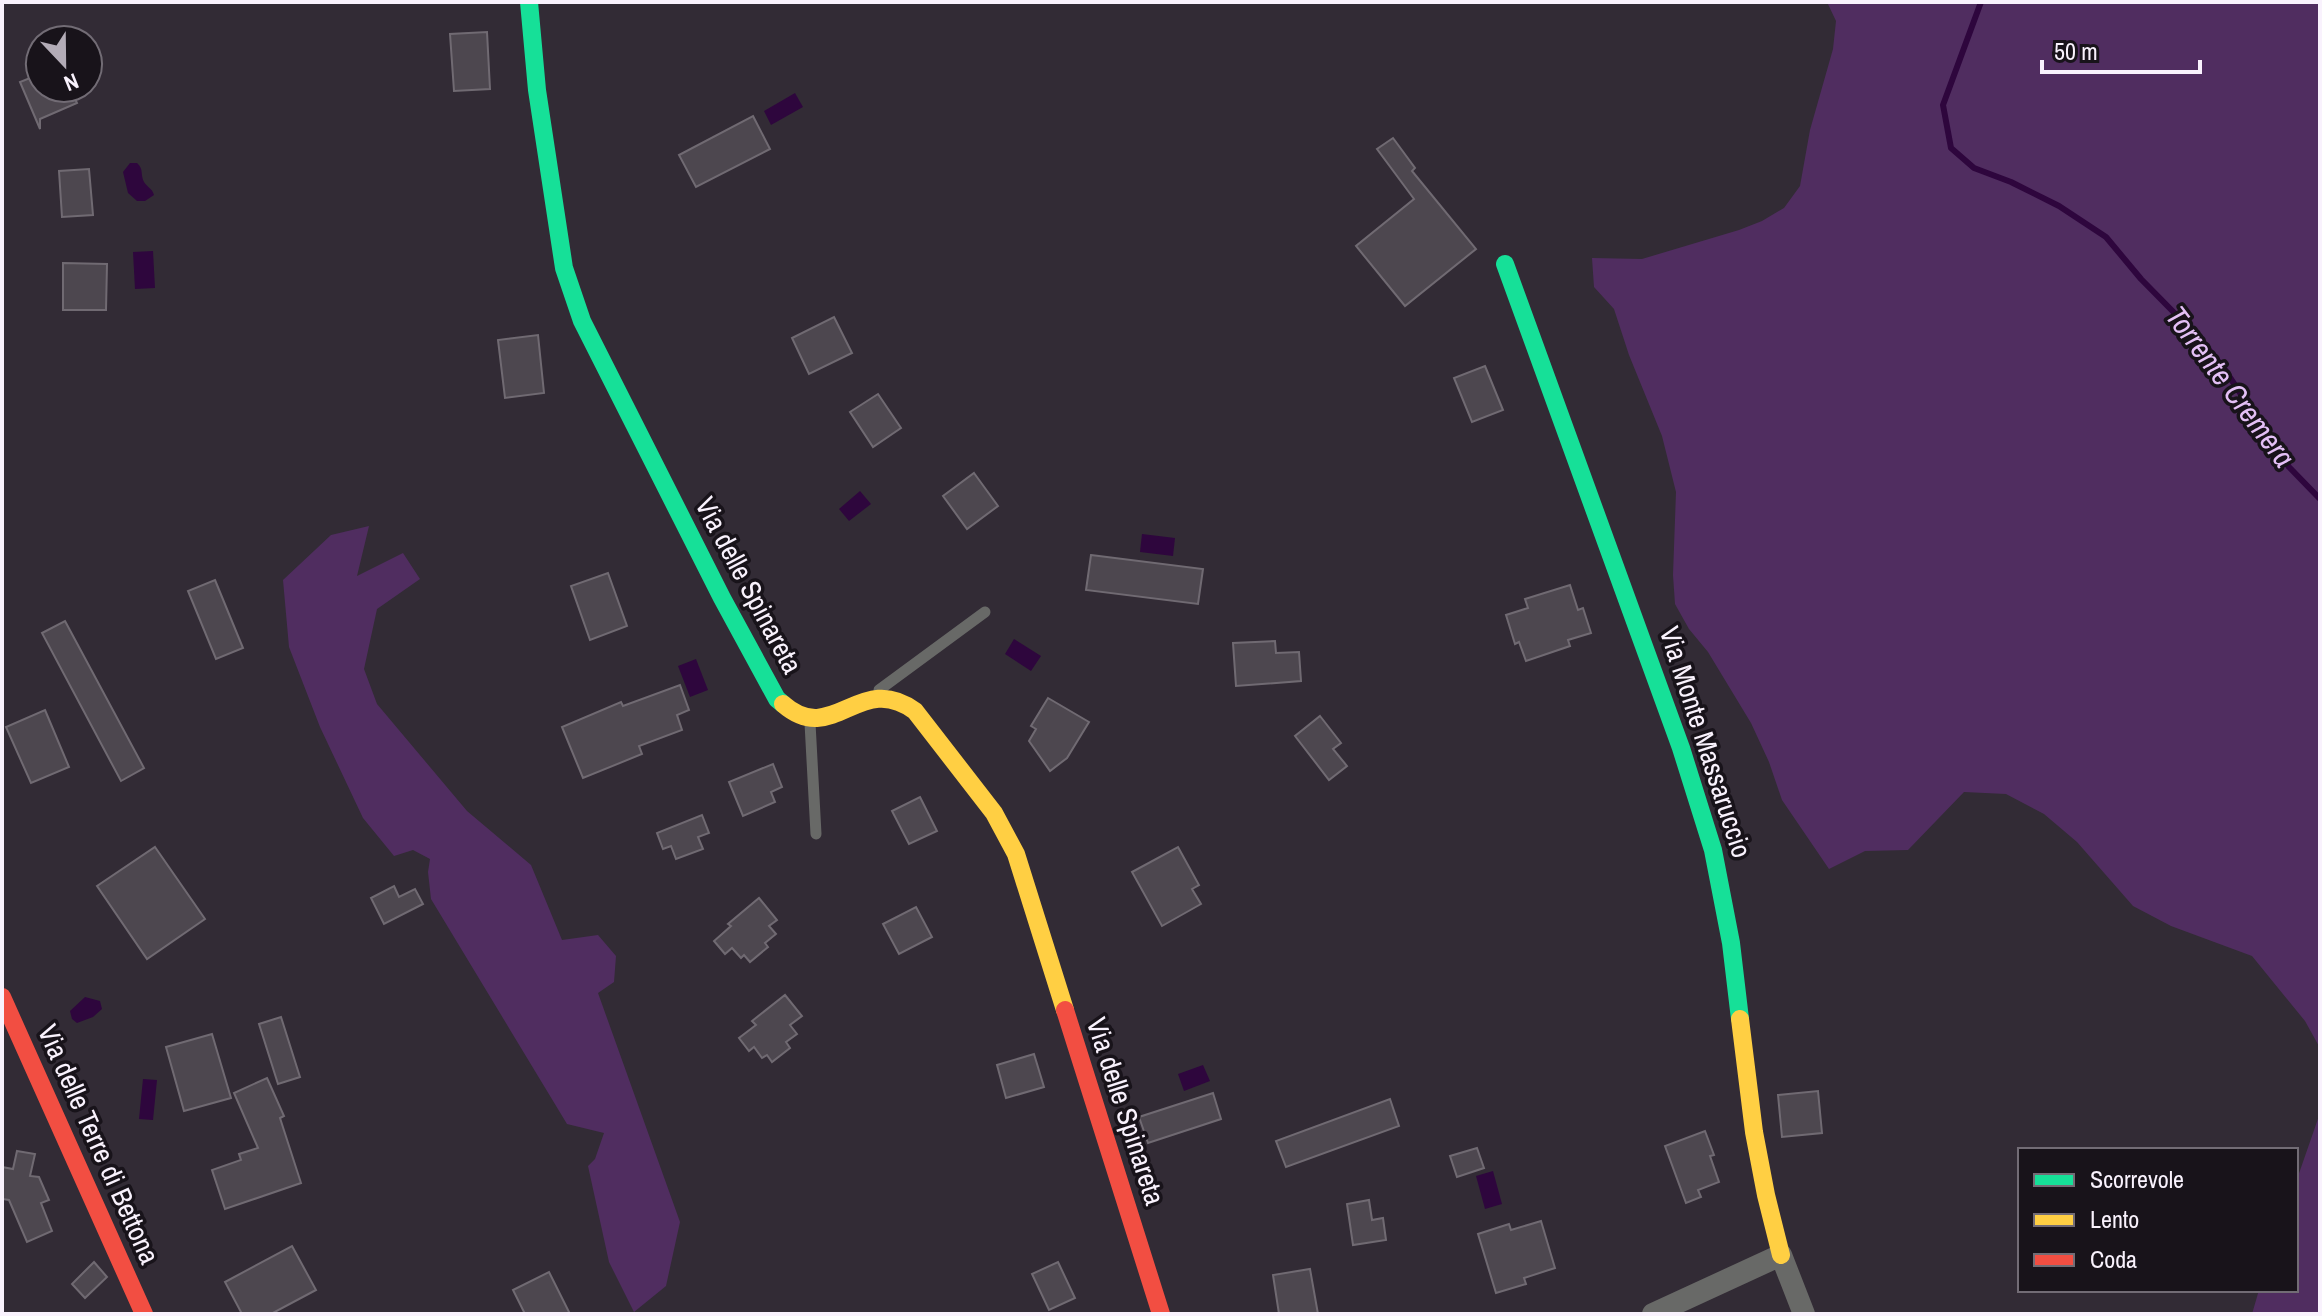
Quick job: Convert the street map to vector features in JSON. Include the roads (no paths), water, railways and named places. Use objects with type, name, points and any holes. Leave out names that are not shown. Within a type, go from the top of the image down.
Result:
[{"type":"street","name":"Via delle Spinareta","points":[[529,2],[537,90],[564,268],[575,304],[722,598],[777,699],[793,713],[809,719],[838,714],[865,701],[884,697],[909,705],[994,813],[1016,854],[1161,1314]]},
{"type":"street","name":"Via Monte Massaruccio","points":[[1505,264],[1681,748],[1711,842],[1729,925],[1754,1132],[1766,1195],[1781,1255],[1804,1314]]},
{"type":"street","name":"Via delle Terre di Bettona","points":[[2,997],[144,1314]]},
{"type":"street","points":[[1653,1314],[1781,1255]]},
{"type":"lane","points":[[865,701],[985,612]]},
{"type":"lane","points":[[809,719],[816,834]]},
{"type":"waterway","name":"Torrente Cremera","points":[[1981,2],[1943,105],[1951,148],[1974,168],[2059,206],[2106,237],[2141,279],[2200,339],[2225,370],[2289,467],[2320,499]]}]
